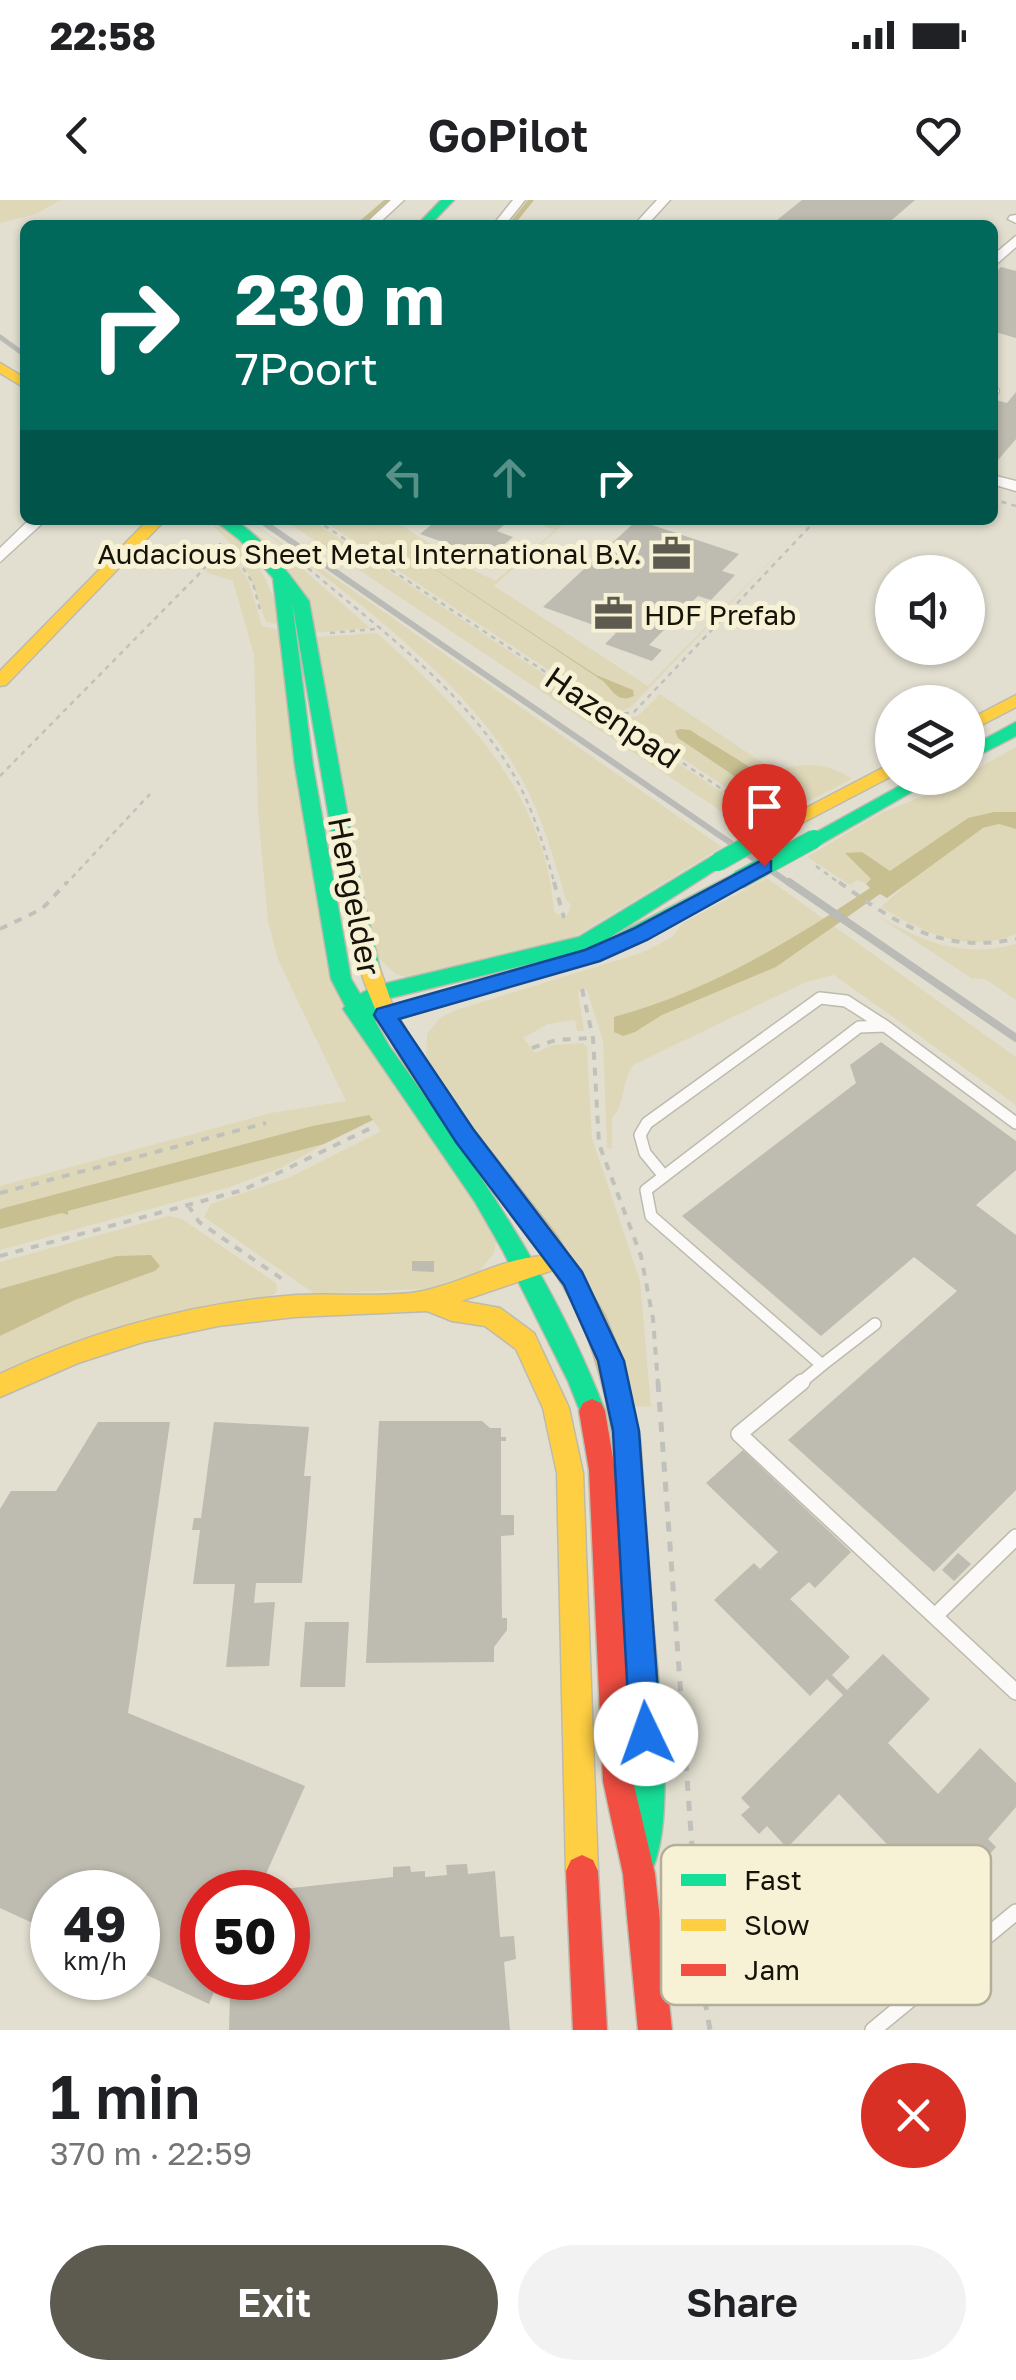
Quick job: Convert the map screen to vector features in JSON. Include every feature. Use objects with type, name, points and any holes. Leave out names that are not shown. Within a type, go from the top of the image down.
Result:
[{"type":"main road","points":[[428,220],[448,200]]},
{"type":"main road","points":[[452,220],[472,200]]},
{"type":"main road","points":[[42,604],[122,525]]},
{"type":"main road","points":[[0,681],[153,525]]},
{"type":"main road","name":"Hengelder","points":[[221,529],[246,537],[283,562],[301,601],[310,635],[349,877],[380,1004],[464,1136],[574,1279],[611,1361],[626,1431],[650,1806],[639,1874]]},
{"type":"main road","name":"Hengelder","points":[[283,562],[295,708],[330,934],[341,979],[354,1009],[413,1101],[483,1195],[513,1269],[591,1408],[602,1470],[618,1782],[639,1874],[654,2030]]},
{"type":"main road","points":[[985,717],[1016,700]]},
{"type":"main road","points":[[985,745],[1016,728]]},
{"type":"main road","points":[[380,1004],[585,943],[718,862],[875,779]]},
{"type":"main road","points":[[354,1009],[592,955],[640,934],[896,795]]},
{"type":"main road","points":[[0,1386],[98,1345],[192,1318],[297,1306],[428,1301],[513,1269],[541,1266],[574,1279]]},
{"type":"main road","name":"Hengelder","points":[[513,1269],[498,1290],[510,1330],[526,1341],[556,1408],[570,1472],[576,1746],[590,2030]]},
{"type":"main road","points":[[428,1301],[452,1310],[491,1316],[510,1330]]},
{"type":"street","points":[[376,220],[398,200]]},
{"type":"street","points":[[503,220],[519,200]]},
{"type":"street","points":[[645,220],[664,200]]},
{"type":"street","points":[[0,557],[33,525]]},
{"type":"lane","points":[[664,1176],[645,1154],[640,1135],[647,1122],[820,998],[833,995],[863,1009],[1016,1123]]},
{"type":"lane","points":[[822,1364],[651,1216],[646,1190],[859,1028],[885,1026]]},
{"type":"lane","points":[[875,1324],[740,1434],[1016,1692]]},
{"type":"lane","points":[[935,1616],[1016,1537]]},
{"type":"lane","points":[[991,1933],[1016,1912]]},
{"type":"lane","points":[[874,2030],[904,2005]]},
{"type":"path","name":"Hazenpad","points":[[324,525],[737,799],[759,827]]},
{"type":"path","points":[[610,714],[634,712],[811,525]]},
{"type":"path","points":[[0,776],[202,571],[218,552],[221,529]]},
{"type":"path","points":[[283,562],[398,646],[482,729],[514,776],[539,828],[564,918]]},
{"type":"path","points":[[0,929],[42,909],[150,794]]},
{"type":"path","points":[[816,866],[858,896],[938,940],[968,946],[1016,939]]},
{"type":"path","points":[[532,1048],[556,1040],[593,1038]]},
{"type":"path","points":[[0,1193],[266,1123]]},
{"type":"path","points":[[0,1256],[243,1190],[375,1126]]},
{"type":"path","points":[[188,1205],[198,1222],[288,1284],[297,1293],[297,1306]]},
{"type":"shaded area","points":[[0,200],[61,200],[36,214],[0,223]]},
{"type":"shaded area","points":[[212,525],[222,525],[234,533],[256,562],[283,625],[266,622],[238,554]]},
{"type":"shaded area","points":[[239,525],[280,549],[370,628],[314,633],[285,569]]},
{"type":"shaded area","points":[[253,525],[722,847],[561,945],[410,978],[396,974],[378,958],[315,637],[377,633],[439,691],[494,756],[517,791],[548,869],[554,912],[566,918],[571,905],[529,793],[486,726],[425,660],[316,570]]},
{"type":"shaded area","points":[[292,525],[320,525],[735,801],[756,829],[751,831]]},
{"type":"shaded area","points":[[330,525],[401,525],[448,555],[469,557],[462,564],[495,581],[555,530],[544,526],[563,525],[494,586],[648,686],[805,525],[631,707],[622,711],[607,709]]},
{"type":"shaded area","points":[[369,525],[596,675],[633,690],[634,696],[619,697],[603,681]]},
{"type":"shaded area","points":[[223,546],[248,579],[262,626],[282,630],[323,934],[496,1242],[494,1253],[478,1273],[439,1288],[315,1294],[204,1217],[211,1204],[288,1178],[381,1131],[369,1115],[312,1126],[0,1209],[0,1186],[271,1113],[346,1101],[278,960],[268,921],[258,813],[254,655],[233,581],[205,572]]},
{"type":"shaded area","points":[[660,694],[775,771],[815,765],[852,779],[762,825],[739,796],[623,719],[638,716]]},
{"type":"shaded area","points":[[690,730],[753,770],[778,795],[764,796],[678,738],[675,731]]},
{"type":"shaded area","points":[[1016,747],[1016,812],[968,818],[890,872],[862,852],[872,879],[866,884],[858,880],[850,885],[807,857],[881,813],[926,795],[985,795],[985,764]]},
{"type":"shaded area","points":[[1016,812],[1016,829],[999,824],[983,828],[887,898],[880,894],[776,967],[662,1015],[635,1032],[623,1036],[614,1032],[614,1017],[683,994],[748,963],[870,888],[866,884],[871,879],[845,853],[862,852],[890,871],[968,818]]},
{"type":"shaded area","points":[[999,824],[1016,829],[1016,934],[980,942],[946,938],[881,907],[951,847]]},
{"type":"shaded area","points":[[767,878],[1016,1057],[1016,1105],[834,975],[806,982],[635,1064],[612,1118],[612,1149],[607,1148],[603,1041],[587,990],[578,991],[584,1031],[577,1031],[575,1020],[548,1024],[523,1038],[535,1053],[552,1045],[583,1043],[587,1047],[592,1138],[640,1281],[651,1407],[633,1406],[515,1190],[426,1059],[427,1034],[441,1017],[456,1010],[641,953],[671,938],[683,923]]},
{"type":"shaded area","points":[[876,915],[943,945],[978,949],[1016,944],[1016,1000],[985,979],[971,978]]},
{"type":"shaded area","points":[[369,1115],[373,1120],[324,1144],[68,1211],[68,1215],[62,1213],[0,1229],[0,1209],[312,1126]]},
{"type":"shaded area","points":[[324,1144],[283,1167],[230,1187],[0,1250],[0,1229]]},
{"type":"shaded area","points":[[169,1216],[182,1219],[276,1283],[277,1291],[269,1298],[0,1374],[0,1336],[75,1300],[155,1271],[116,1256],[0,1289],[0,1262]]},
{"type":"shaded area","points":[[151,1255],[160,1266],[155,1271],[75,1300],[0,1336],[0,1289],[116,1256]]},
{"type":"building","points":[[802,200],[915,200],[892,220],[777,220]]},
{"type":"building","points":[[1001,267],[1016,271],[1016,338],[998,333]]},
{"type":"building","points":[[1016,392],[1016,439],[998,460],[998,401],[1007,403]]},
{"type":"building","points":[[431,525],[504,525],[497,531],[513,537],[488,558],[420,534]]},
{"type":"building","points":[[632,525],[652,525],[739,554],[722,571],[735,575],[711,600],[698,596],[649,645],[662,650],[652,661],[605,644],[616,633],[543,607]]},
{"type":"building","points":[[881,1042],[1016,1141],[1016,1170],[976,1205],[1016,1235],[1016,1490],[934,1572],[788,1440],[957,1291],[914,1257],[821,1336],[682,1216],[856,1083],[850,1065]]},
{"type":"building","points":[[412,1261],[434,1261],[434,1272],[412,1271]]},
{"type":"building","points":[[379,1421],[482,1421],[490,1428],[501,1428],[501,1437],[506,1437],[506,1441],[501,1441],[501,1515],[514,1515],[514,1535],[501,1536],[502,1618],[507,1618],[507,1630],[494,1647],[494,1662],[366,1663]]},
{"type":"building","points":[[98,1422],[170,1422],[128,1713],[305,1786],[268,1870],[180,1870],[180,1991],[160,1981],[160,1870],[30,1870],[30,1922],[0,1908],[0,1509],[11,1491],[56,1491]]},
{"type":"building","points":[[214,1422],[309,1427],[304,1476],[311,1476],[302,1583],[256,1583],[254,1603],[275,1602],[269,1666],[226,1667],[235,1584],[193,1584],[200,1530],[192,1530],[194,1518],[201,1518]]},
{"type":"building","points":[[743,1450],[851,1552],[815,1588],[809,1582],[790,1599],[850,1657],[832,1675],[847,1690],[883,1654],[930,1699],[888,1743],[938,1794],[980,1748],[1016,1783],[1016,1807],[988,1839],[996,1847],[991,1853],[991,1845],[888,1845],[839,1794],[790,1845],[784,1845],[767,1826],[759,1834],[741,1815],[750,1807],[741,1798],[843,1695],[827,1679],[810,1696],[714,1600],[754,1563],[760,1569],[778,1552],[706,1483]]},
{"type":"building","points":[[958,1553],[971,1564],[954,1581],[942,1570]]},
{"type":"building","points":[[305,1622],[349,1622],[345,1687],[300,1687]]},
{"type":"building","points":[[467,1864],[468,1874],[495,1871],[500,1937],[514,1936],[516,1959],[504,1962],[510,2030],[229,2030],[230,2000],[310,2000],[310,1886],[393,1877],[393,1867],[410,1866],[411,1872],[425,1871],[425,1877],[447,1875],[446,1865]]},
{"type":"waterway","points":[[365,220],[388,200]]},
{"type":"waterway","points":[[515,220],[531,200]]},
{"type":"railway","points":[[0,337],[20,351]]},
{"type":"railway","points":[[267,525],[792,885]]},
{"type":"railway","points":[[789,882],[1016,1038]]},
{"type":"traffic: fast","points":[[428,220],[448,200]]},
{"type":"traffic: fast","points":[[229,525],[246,537],[301,601],[349,877],[369,966]]},
{"type":"traffic: fast","points":[[280,572],[304,766],[341,979],[381,1052],[483,1195],[512,1244],[580,1379],[592,1411]]},
{"type":"traffic: fast","points":[[985,745],[1016,728]]},
{"type":"traffic: fast","points":[[814,839],[896,795]]},
{"type":"traffic: fast","points":[[718,862],[795,819]]},
{"type":"traffic: fast","points":[[739,880],[814,839]]},
{"type":"traffic: fast","points":[[718,862],[585,943],[375,994],[354,1009],[385,1015],[592,955],[640,934],[739,880]]},
{"type":"traffic: fast","points":[[638,1611],[650,1806],[642,1857]]},
{"type":"traffic: slow","points":[[0,367],[20,381]]},
{"type":"traffic: slow","points":[[0,681],[152,525]]},
{"type":"traffic: slow","points":[[985,717],[1016,700]]},
{"type":"traffic: slow","points":[[795,819],[875,778]]},
{"type":"traffic: slow","points":[[369,966],[382,1007],[402,1048],[457,1128],[547,1242],[593,1316],[608,1356],[626,1439],[638,1611]]},
{"type":"traffic: slow","points":[[0,1386],[70,1355],[181,1322],[295,1306],[426,1301],[498,1275],[543,1266]]},
{"type":"traffic: slow","points":[[428,1301],[452,1310],[491,1316],[525,1341],[556,1408],[570,1473],[582,1871]]},
{"type":"traffic: jam","points":[[592,1411],[602,1470],[618,1781],[639,1874],[655,2030]]},
{"type":"traffic: jam","points":[[582,1871],[590,2030]]},
{"type":"place","name":"Audacious Sheet Metal International B.V.","points":[[672,553]]},
{"type":"place","name":"HDF Prefab","points":[[614,614]]},
{"type":"route","points":[[646,1734],[626,1431],[611,1361],[574,1279],[464,1136],[385,1015],[624,943],[764,866]]}]
